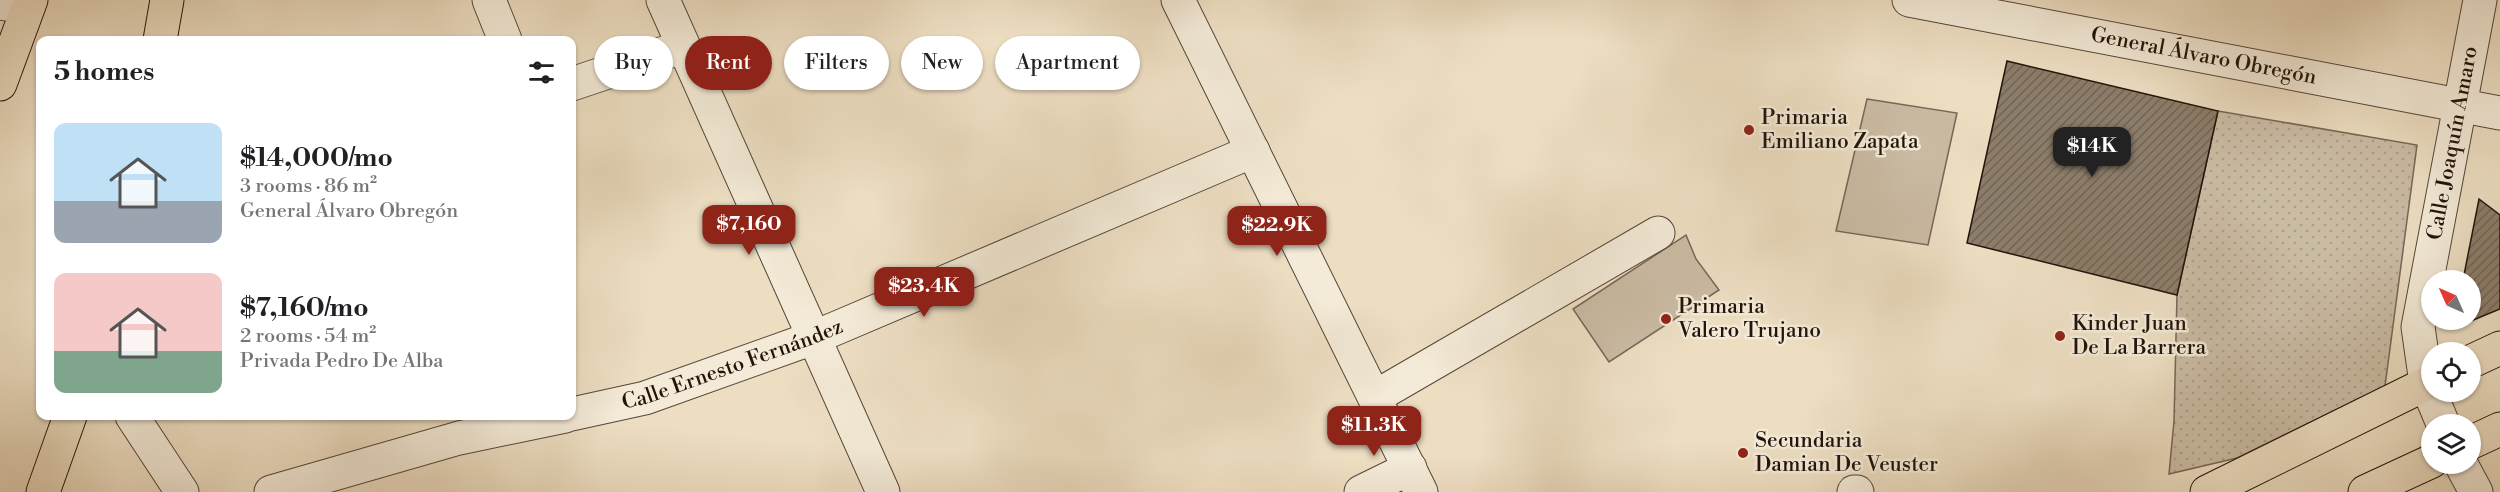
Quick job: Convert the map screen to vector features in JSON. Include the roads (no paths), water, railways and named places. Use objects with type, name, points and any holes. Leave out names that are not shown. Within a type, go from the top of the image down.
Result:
[{"type":"main road","points":[[161,36],[168,0]]},
{"type":"main road","points":[[0,84],[20,3]]},
{"type":"main road","points":[[2481,357],[2500,348]]},
{"type":"main road","points":[[2207,492],[2421,386]]},
{"type":"main road","points":[[43,492],[69,420]]},
{"type":"main road","points":[[2481,437],[2500,429]]},
{"type":"main road","points":[[2365,492],[2421,466]]},
{"type":"street","points":[[489,0],[503,36]]},
{"type":"street","points":[[663,0],[682,47],[883,492]]},
{"type":"street","points":[[1178,0],[1415,480],[1361,492]]},
{"type":"street","name":"General Álvaro Obregón","points":[[1909,0],[2500,113]]},
{"type":"street","name":"Calle Joaquín Amaro","points":[[2421,342],[2418,327],[2480,0]]},
{"type":"street","points":[[576,83],[682,47]]},
{"type":"street","name":"Calle Ernesto Fernández","points":[[576,413],[645,398],[813,338],[1253,151]]},
{"type":"street","points":[[1375,398],[1658,233]]},
{"type":"street","points":[[135,420],[182,492]]},
{"type":"street","points":[[271,492],[459,438],[546,420]]},
{"type":"street","points":[[2466,474],[2476,492]]},
{"type":"place","name":"Primaria Emiliano Zapata","points":[[1749,130]]},
{"type":"place","name":"Primaria Valero Trujano","points":[[1666,319]]},
{"type":"place","name":"Kinder Juan De La Barrera","points":[[2060,336]]},
{"type":"place","name":"Secundaria Damian De Veuster","points":[[1743,453]]}]
